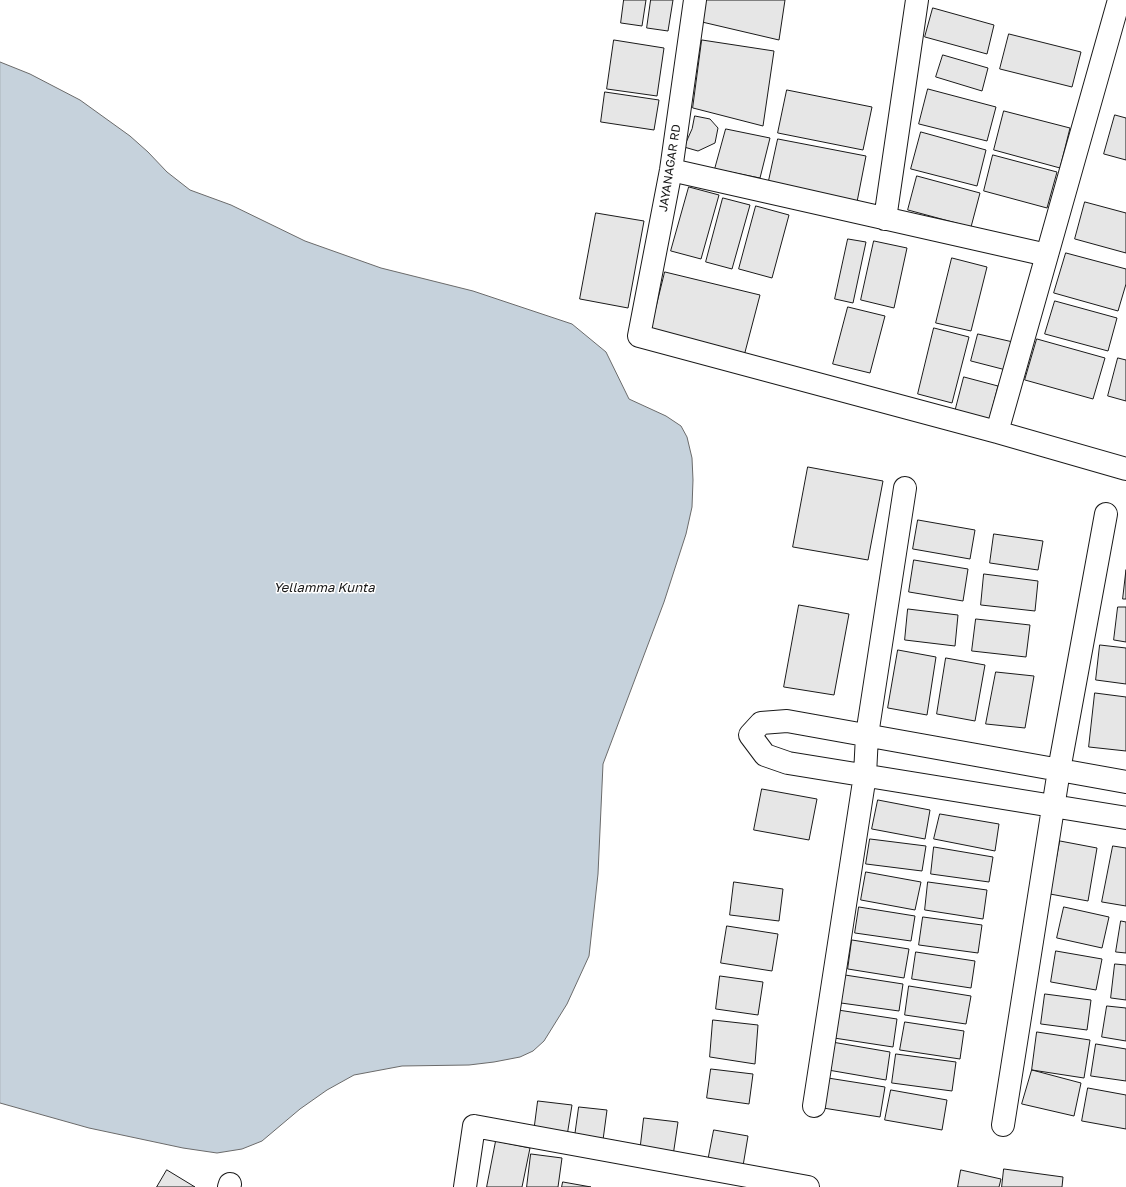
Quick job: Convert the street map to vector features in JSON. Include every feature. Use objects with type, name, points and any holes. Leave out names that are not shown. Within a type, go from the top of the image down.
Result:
[{"type":"street","name":"JAYANAGAR RD","points":[[695,0],[671,170],[640,336],[997,432]]},
{"type":"street","points":[[885,218],[917,0]]},
{"type":"street","points":[[1119,0],[997,432],[1126,469]]},
{"type":"street","points":[[671,170],[1047,255]]},
{"type":"street","points":[[814,1106],[865,775],[867,735],[905,488]]},
{"type":"street","points":[[1003,1125],[1059,770],[1106,514]]},
{"type":"street","points":[[1126,782],[787,721],[761,723],[750,735],[765,755],[788,763],[1126,818]]},
{"type":"street","points":[[465,1187],[474,1126],[808,1187]]},
{"type":"water","name":"Yellamma Kunta","points":[[0,62],[30,74],[80,100],[130,136],[167,172],[190,190],[231,205],[305,241],[381,268],[473,291],[572,324],[606,352],[629,399],[666,416],[681,426],[687,437],[692,458],[693,480],[692,507],[686,534],[664,602],[603,764],[598,874],[589,956],[567,1004],[544,1041],[533,1051],[520,1057],[494,1062],[469,1065],[402,1066],[354,1075],[327,1090],[300,1109],[262,1141],[242,1149],[217,1153],[183,1148],[89,1128],[0,1103]]},
{"type":"building","points":[[624,0],[646,0],[642,26],[621,23]]},
{"type":"building","points":[[651,0],[673,0],[668,31],[647,28]]},
{"type":"building","points":[[705,0],[785,0],[779,40],[702,22]]},
{"type":"building","points":[[933,8],[994,25],[987,54],[925,37]]},
{"type":"building","points":[[1009,34],[1081,52],[1072,87],[1000,69]]},
{"type":"building","points":[[614,40],[664,48],[657,96],[607,89]]},
{"type":"building","points":[[702,40],[774,51],[763,126],[693,108]]},
{"type":"building","points":[[943,55],[988,68],[982,91],[936,77]]},
{"type":"building","points":[[928,89],[996,107],[987,141],[919,124]]},
{"type":"building","points":[[787,90],[872,107],[863,150],[778,133]]},
{"type":"building","points":[[605,92],[659,100],[654,130],[601,122]]},
{"type":"building","points":[[1004,111],[1070,128],[1060,168],[994,150]]},
{"type":"building","points":[[1115,115],[1126,118],[1126,160],[1104,154]]},
{"type":"building","points":[[695,116],[710,119],[718,128],[715,143],[698,151],[684,147],[692,129]]},
{"type":"building","points":[[726,129],[770,138],[760,178],[715,169]]},
{"type":"building","points":[[921,132],[986,150],[977,186],[911,169]]},
{"type":"building","points":[[778,139],[866,156],[857,202],[768,185]]},
{"type":"building","points":[[993,155],[1057,172],[1047,208],[984,191]]},
{"type":"building","points":[[917,176],[980,193],[971,227],[908,210]]},
{"type":"building","points":[[689,187],[719,195],[701,259],[671,251]]},
{"type":"building","points":[[723,198],[750,205],[732,269],[706,262]]},
{"type":"building","points":[[1085,202],[1126,213],[1126,253],[1075,239]]},
{"type":"building","points":[[756,206],[789,215],[772,278],[739,269]]},
{"type":"building","points":[[596,213],[644,221],[628,308],[580,299]]},
{"type":"building","points":[[848,239],[866,242],[853,303],[835,299]]},
{"type":"building","points":[[874,241],[907,248],[894,308],[861,300]]},
{"type":"building","points":[[1066,253],[1126,269],[1126,284],[1118,311],[1054,293]]},
{"type":"building","points":[[952,258],[987,267],[971,331],[936,323]]},
{"type":"building","points":[[665,272],[760,295],[744,356],[650,333]]},
{"type":"building","points":[[1055,301],[1117,318],[1108,351],[1045,334]]},
{"type":"building","points":[[848,307],[885,316],[870,373],[833,364]]},
{"type":"building","points":[[934,328],[969,337],[952,403],[918,394]]},
{"type":"building","points":[[978,334],[1013,342],[1006,370],[971,361]]},
{"type":"building","points":[[1037,339],[1105,358],[1093,399],[1025,380]]},
{"type":"building","points":[[1118,358],[1126,360],[1126,401],[1108,396]]},
{"type":"building","points":[[964,377],[998,386],[989,421],[955,412]]},
{"type":"building","points":[[808,467],[883,481],[868,560],[793,547]]},
{"type":"building","points":[[918,520],[975,530],[970,559],[913,549]]},
{"type":"building","points":[[994,534],[1043,541],[1038,570],[990,563]]},
{"type":"building","points":[[914,560],[968,569],[963,601],[909,592]]},
{"type":"building","points":[[1126,570],[1126,599],[1123,599]]},
{"type":"building","points":[[984,574],[1038,581],[1035,611],[981,605]]},
{"type":"building","points":[[799,605],[849,614],[834,695],[784,687]]},
{"type":"building","points":[[1118,607],[1126,607],[1126,642],[1114,640]]},
{"type":"building","points":[[908,609],[958,615],[955,646],[905,640]]},
{"type":"building","points":[[976,619],[1030,625],[1026,657],[972,651]]},
{"type":"building","points":[[1100,645],[1126,648],[1126,684],[1096,680]]},
{"type":"building","points":[[898,650],[936,657],[927,715],[888,708]]},
{"type":"building","points":[[946,658],[985,665],[975,721],[937,714]]},
{"type":"building","points":[[996,672],[1034,676],[1025,728],[986,724]]},
{"type":"building","points":[[1095,693],[1126,697],[1126,751],[1089,747]]},
{"type":"building","points":[[762,789],[817,799],[809,840],[754,830]]},
{"type":"building","points":[[878,800],[930,810],[925,839],[872,829]]},
{"type":"building","points":[[940,814],[999,824],[995,851],[934,839]]},
{"type":"building","points":[[870,839],[926,846],[922,871],[866,864]]},
{"type":"building","points":[[1060,841],[1097,848],[1088,901],[1050,894]]},
{"type":"building","points":[[1113,846],[1126,848],[1126,906],[1102,902]]},
{"type":"building","points":[[934,847],[993,857],[989,882],[931,874]]},
{"type":"building","points":[[866,872],[921,882],[915,910],[861,900]]},
{"type":"building","points":[[734,882],[783,889],[779,921],[730,915]]},
{"type":"building","points":[[928,882],[987,890],[983,919],[925,910]]},
{"type":"building","points":[[859,907],[915,916],[911,941],[855,933]]},
{"type":"building","points":[[1064,907],[1109,917],[1102,948],[1057,938]]},
{"type":"building","points":[[923,917],[982,925],[978,953],[919,945]]},
{"type":"building","points":[[1121,921],[1126,922],[1126,953],[1116,952]]},
{"type":"building","points":[[727,926],[778,934],[772,971],[721,963]]},
{"type":"building","points":[[852,940],[909,949],[904,978],[848,969]]},
{"type":"building","points":[[1056,951],[1102,959],[1096,990],[1051,982]]},
{"type":"building","points":[[916,952],[975,961],[971,988],[912,979]]},
{"type":"building","points":[[1115,964],[1126,965],[1126,1000],[1111,998]]},
{"type":"building","points":[[845,975],[903,984],[899,1011],[841,1003]]},
{"type":"building","points":[[720,976],[763,982],[758,1015],[716,1009]]},
{"type":"building","points":[[909,986],[971,996],[966,1024],[905,1015]]},
{"type":"building","points":[[1045,994],[1091,1000],[1087,1030],[1041,1024]]},
{"type":"building","points":[[1107,1006],[1126,1008],[1126,1041],[1102,1037]]},
{"type":"building","points":[[838,1010],[897,1019],[893,1047],[834,1038]]},
{"type":"building","points":[[713,1020],[758,1025],[755,1064],[710,1057]]},
{"type":"building","points":[[905,1022],[964,1031],[960,1059],[900,1050]]},
{"type":"building","points":[[1037,1032],[1090,1040],[1084,1078],[1032,1070]]},
{"type":"building","points":[[832,1042],[890,1052],[886,1080],[828,1070]]},
{"type":"building","points":[[1096,1044],[1126,1049],[1126,1081],[1091,1076]]},
{"type":"building","points":[[896,1054],[956,1062],[952,1091],[892,1083]]},
{"type":"building","points":[[711,1069],[753,1074],[749,1104],[707,1098]]},
{"type":"building","points":[[1032,1070],[1081,1083],[1074,1116],[1022,1104]]},
{"type":"building","points":[[828,1078],[885,1087],[880,1117],[823,1108]]},
{"type":"building","points":[[1088,1088],[1126,1095],[1126,1129],[1082,1121]]},
{"type":"building","points":[[891,1090],[947,1100],[942,1130],[885,1120]]},
{"type":"building","points":[[538,1101],[572,1105],[567,1136],[534,1132]]},
{"type":"building","points":[[579,1107],[607,1110],[603,1140],[575,1136]]},
{"type":"building","points":[[644,1118],[678,1122],[673,1156],[640,1152]]},
{"type":"building","points":[[714,1130],[748,1136],[743,1166],[708,1161]]},
{"type":"building","points":[[496,1141],[530,1148],[522,1187],[487,1187]]},
{"type":"building","points":[[531,1154],[562,1158],[558,1187],[527,1187]]},
{"type":"building","points":[[1004,1169],[1063,1177],[1062,1187],[1002,1187]]},
{"type":"building","points":[[167,1170],[195,1187],[157,1187]]},
{"type":"building","points":[[961,1170],[1001,1179],[999,1187],[958,1187]]},
{"type":"building","points":[[563,1182],[591,1187],[562,1187]]}]
